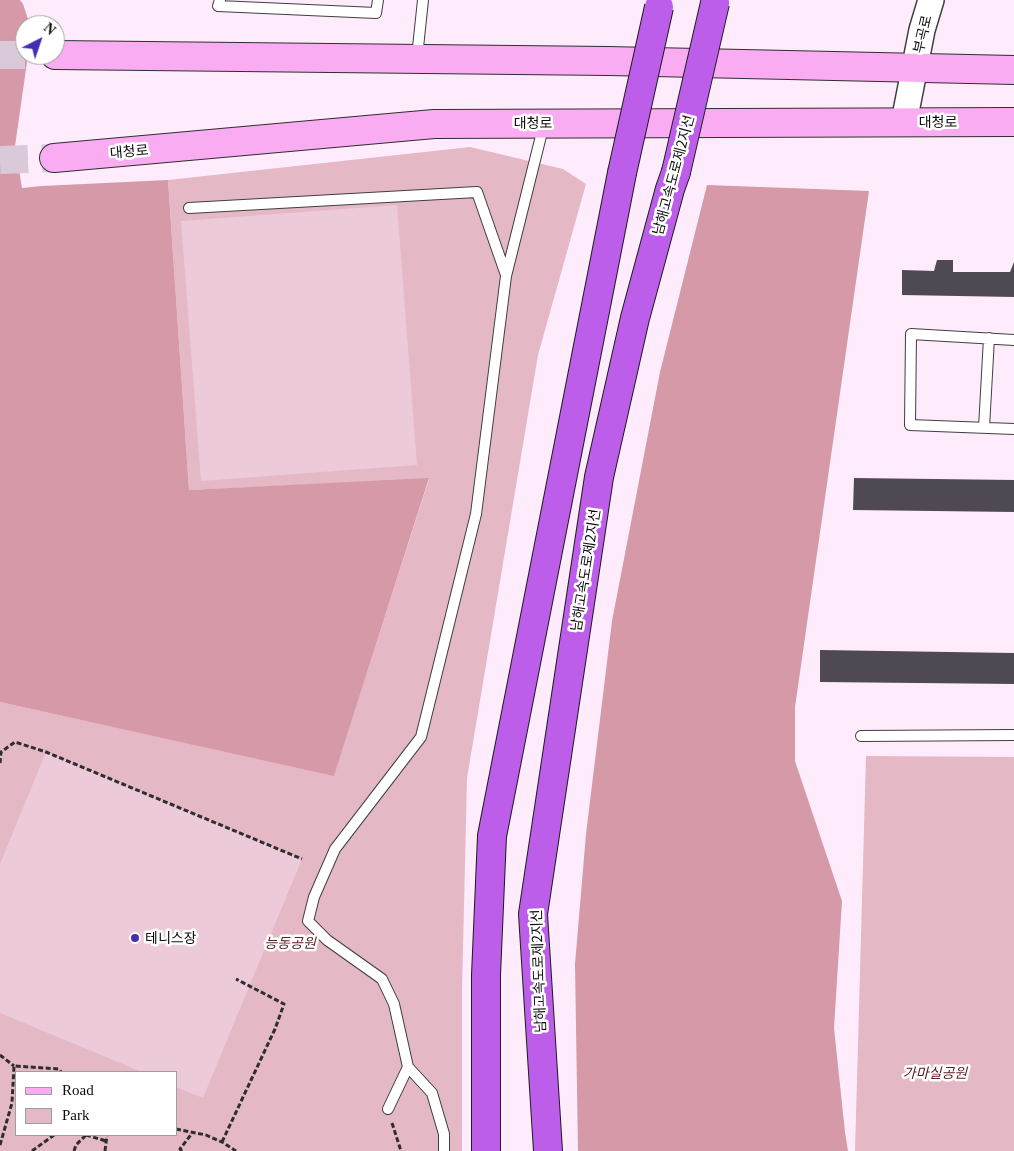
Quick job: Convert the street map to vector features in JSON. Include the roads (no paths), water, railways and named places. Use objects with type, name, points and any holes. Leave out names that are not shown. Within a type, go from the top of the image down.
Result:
[{"type":"highway","name":"남해고속도로제2지선","points":[[548,1151],[533,914],[599,477],[635,318],[676,172],[715,2]]},
{"type":"highway","points":[[486,1151],[486,975],[492,836],[622,173],[660,4]]},
{"type":"main road","points":[[65,55],[417,58],[1014,70]]},
{"type":"main road","name":"대청로","points":[[54,158],[434,124],[1014,122]]},
{"type":"street","name":"부곡로","points":[[904,122],[922,30],[931,0]]},
{"type":"lane","points":[[220,0],[218,6],[376,13],[378,0]]},
{"type":"lane","points":[[417,58],[424,0]]},
{"type":"lane","points":[[444,1151],[444,1134],[432,1093],[408,1067],[394,1004],[382,980],[327,940],[308,920],[314,897],[335,849],[421,737],[476,514],[506,276],[544,123]]},
{"type":"lane","points":[[189,208],[477,192],[506,276]]},
{"type":"lane","points":[[1014,340],[911,334],[910,425],[1014,429]]},
{"type":"lane","points":[[984,428],[989,338]]},
{"type":"lane","points":[[861,736],[1014,735]]},
{"type":"lane","points":[[388,1109],[408,1067]]},
{"type":"tunnel","points":[[0,55],[15,55]]},
{"type":"tunnel","points":[[0,160],[54,158]]},
{"type":"place","name":"테니스장","points":[[135,938]]},
{"type":"park label","name":"능동공원","points":[[290,943]]},
{"type":"park label","name":"가마실공원","points":[[935,1073]]}]
